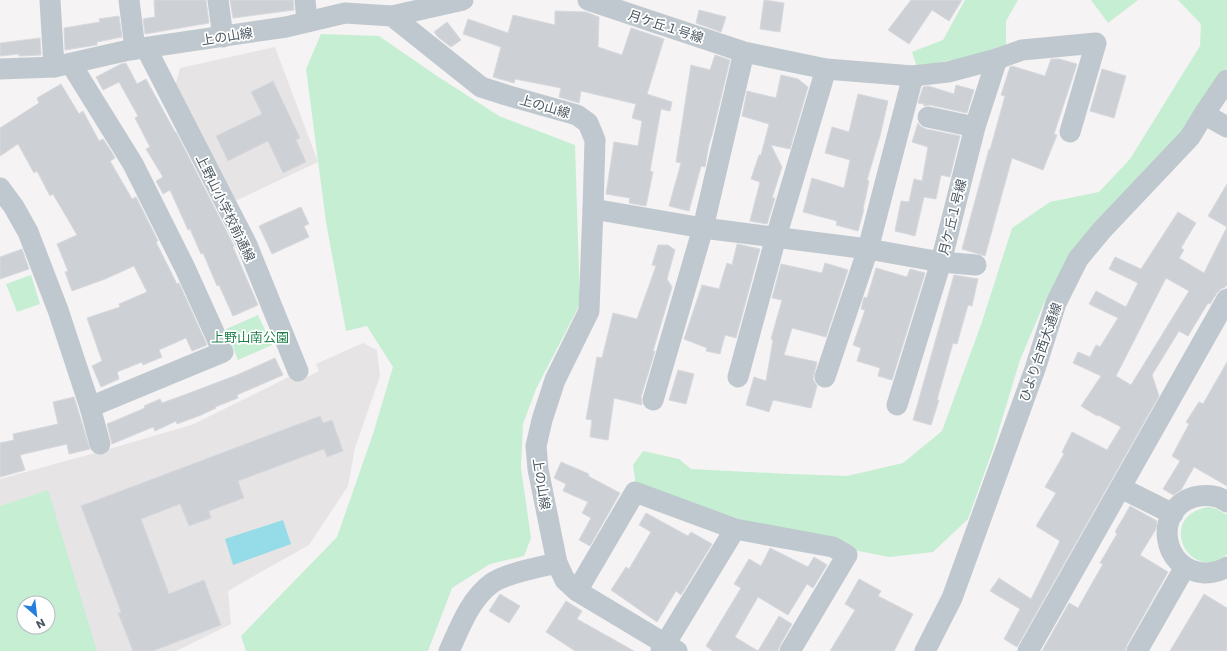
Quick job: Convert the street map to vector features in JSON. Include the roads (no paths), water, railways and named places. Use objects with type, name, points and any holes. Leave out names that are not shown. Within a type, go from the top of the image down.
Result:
[{"type":"street","points":[[50,0],[62,65],[133,164],[185,268],[223,352],[90,407]]},
{"type":"street","points":[[129,0],[140,48]]},
{"type":"street","points":[[218,0],[223,37]]},
{"type":"street","points":[[305,0],[307,21]]},
{"type":"street","points":[[391,8],[463,0]]},
{"type":"street","name":"月ケ丘１号線","points":[[588,0],[744,52],[826,68],[913,76],[948,72],[997,59]]},
{"type":"street","name":"上の山線","points":[[0,69],[62,65],[140,48],[286,27],[345,13],[391,8],[481,87],[577,115],[588,123],[595,140],[594,209],[589,311],[556,380],[542,420],[536,446],[538,469],[557,563],[565,580],[577,591],[668,649]]},
{"type":"street","points":[[997,59],[1022,50],[1096,43],[1070,132]]},
{"type":"street","name":"上野山小学校前通線","points":[[140,48],[247,245],[298,372]]},
{"type":"street","points":[[653,400],[703,228],[744,52]]},
{"type":"street","name":"月ケ丘１号線","points":[[594,209],[703,228],[868,248],[941,262],[975,127],[997,59]]},
{"type":"street","points":[[738,377],[776,237],[826,68]]},
{"type":"street","points":[[825,377],[868,248],[913,76]]},
{"type":"street","name":"ひより台西大通線","points":[[925,651],[952,598],[1035,369],[1056,303],[1078,259],[1102,230],[1190,137],[1227,80]]},
{"type":"street","points":[[1204,114],[1227,127]]},
{"type":"street","points":[[928,117],[975,127]]},
{"type":"street","points":[[0,188],[7,212],[28,232],[56,303],[90,407],[100,444]]},
{"type":"street","points":[[897,405],[941,262],[976,265]]},
{"type":"street","points":[[1028,651],[1227,299]]},
{"type":"street","points":[[1121,488],[1172,514]]},
{"type":"street","points":[[577,591],[635,492],[735,529],[833,547],[847,555],[790,651]]},
{"type":"street","points":[[1226,498],[1201,495],[1180,505],[1172,514],[1168,525],[1167,537],[1169,549],[1184,567],[1197,572],[1210,573],[1227,567]]},
{"type":"street","points":[[668,649],[735,529]]},
{"type":"street","points":[[450,651],[464,618],[477,597],[492,582],[506,576],[557,563]]},
{"type":"street","points":[[1137,651],[1184,567]]},
{"type":"water","points":[[283,520],[291,544],[233,565],[225,539]]},
{"type":"park label","name":"上野山南公園","points":[[250,337]]}]
